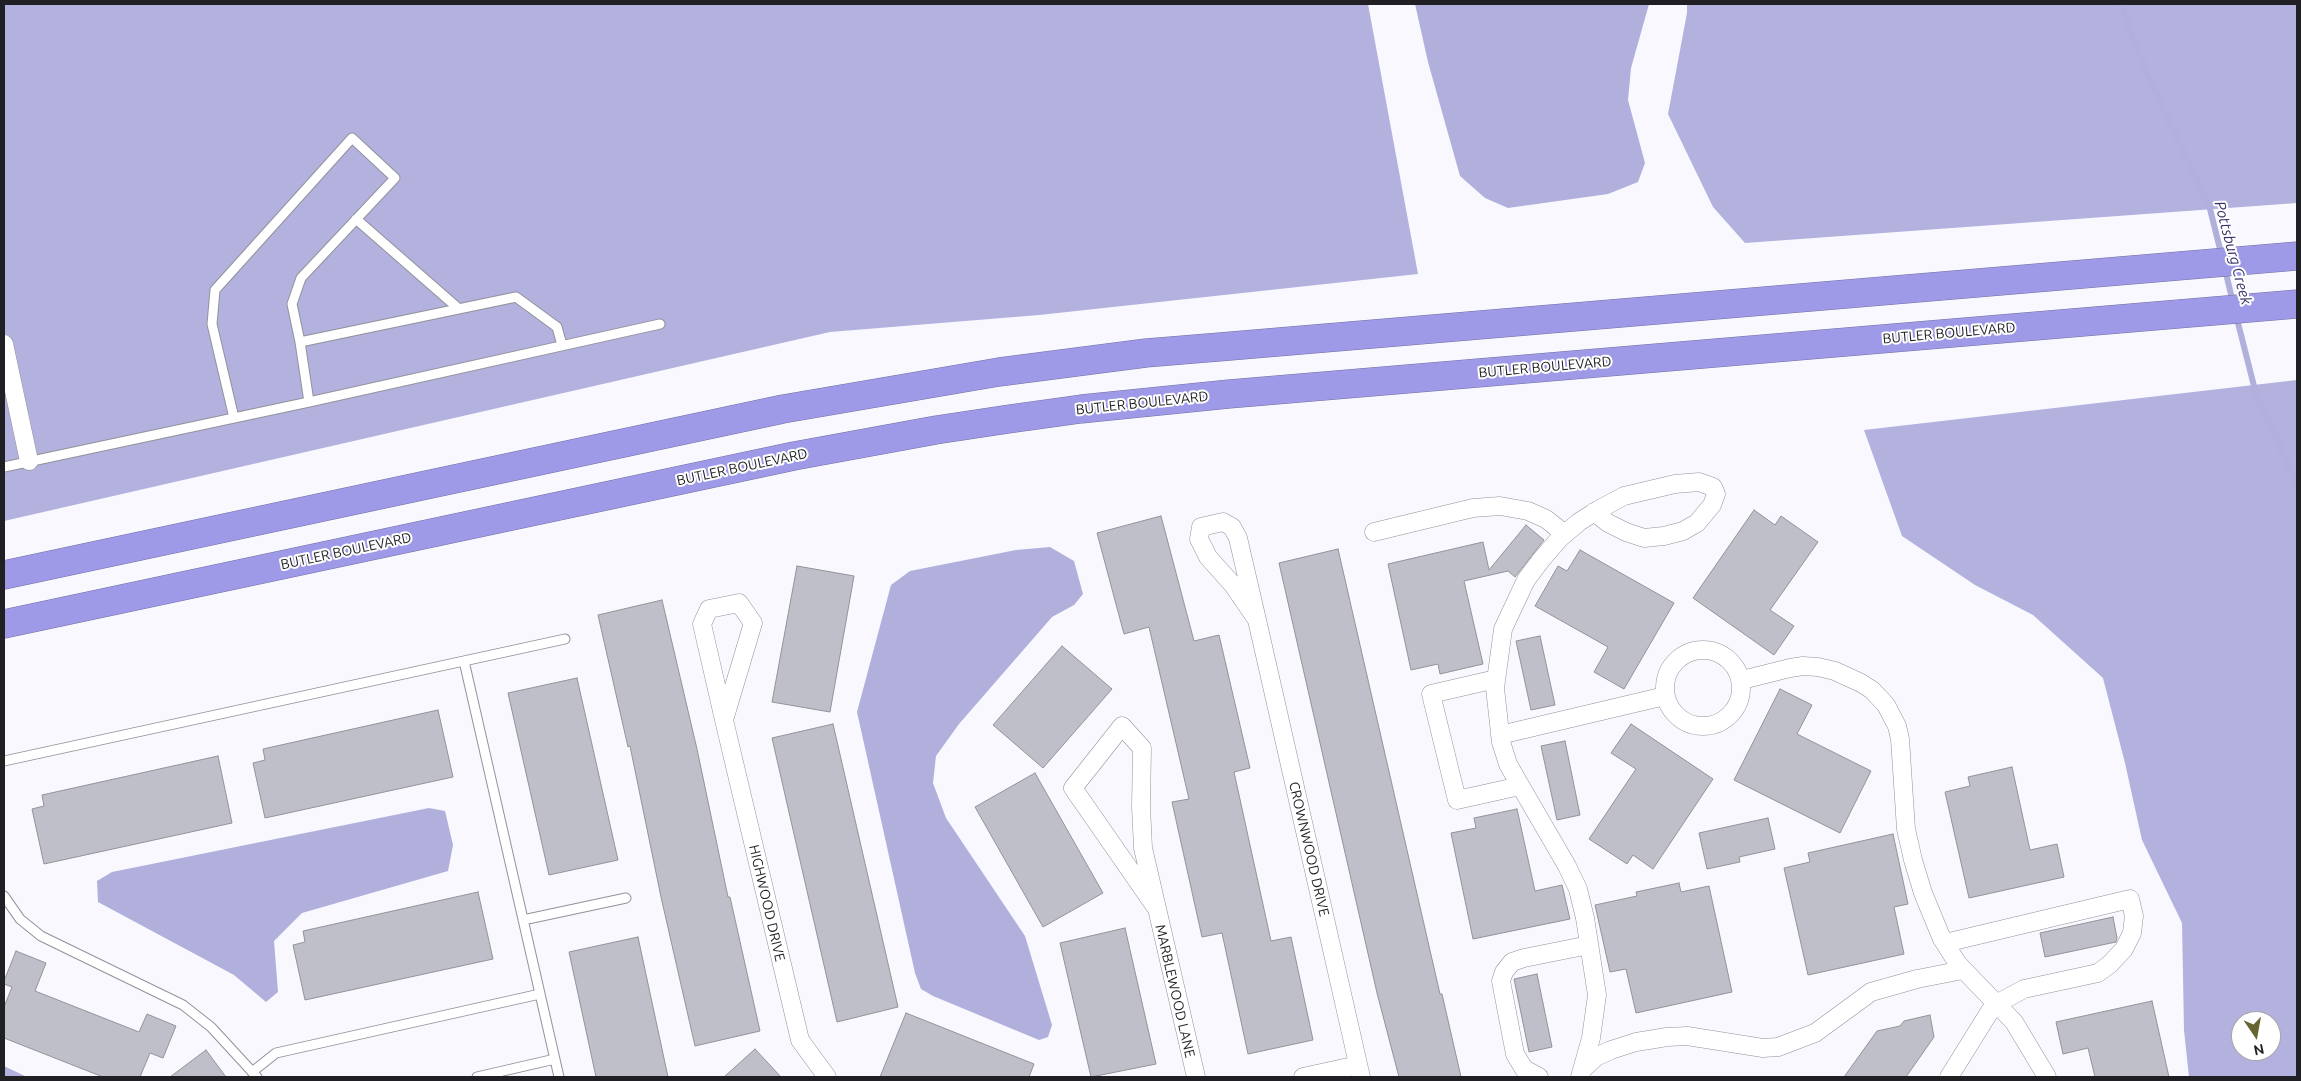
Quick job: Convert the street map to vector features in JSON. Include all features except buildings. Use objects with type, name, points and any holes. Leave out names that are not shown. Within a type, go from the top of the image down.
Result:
[{"type":"highway","points":[[4,575],[783,409],[999,372],[1155,352],[2297,256]]},
{"type":"highway","name":"BUTLER BOULEVARD","points":[[4,624],[794,456],[1000,420],[1100,407],[1230,394],[2297,304]]},
{"type":"street","points":[[4,344],[29,462]]},
{"type":"street","points":[[1582,1072],[1596,995],[1590,945],[1578,889],[1549,832],[1508,764],[1500,735],[1495,688],[1503,629],[1526,580],[1565,534],[1594,512],[1624,496],[1675,484],[1699,482],[1713,486],[1716,494],[1712,505],[1697,523],[1682,531],[1664,536],[1644,538],[1626,532],[1608,523],[1594,512]]},
{"type":"street","points":[[1374,532],[1473,508],[1500,506],[1528,511],[1546,519],[1565,534]]},
{"type":"street","name":"CROWNWOOD DRIVE","points":[[1257,620],[1233,585],[1208,558],[1199,539],[1201,527],[1223,522],[1232,527],[1238,538],[1257,620],[1360,1071]]},
{"type":"street","name":"HIGHWOOD DRIVE","points":[[724,720],[753,623],[739,603],[709,609],[702,624],[724,720],[800,1040],[827,1077]]},
{"type":"street","points":[[1695,650],[1708,650],[1719,653],[1729,659],[1737,669],[1742,680],[1742,694],[1738,706],[1729,717],[1718,724],[1705,727],[1692,725],[1679,719],[1670,709],[1665,696],[1668,672],[1674,662],[1695,650]]},
{"type":"street","points":[[1742,680],[1790,668],[1803,666],[1818,667],[1835,671],[1861,683],[1872,690],[1886,705],[1897,726],[1900,739],[1904,814],[1913,860],[1923,893],[1945,943],[1963,970],[2014,1022],[2047,1077]]},
{"type":"street","points":[[1496,679],[1431,694],[1457,800],[1520,786]]},
{"type":"street","points":[[1500,735],[1665,696]]},
{"type":"street","name":"MARBLEWOOD LANE","points":[[1155,906],[1073,788],[1122,726],[1142,748],[1141,807],[1143,848],[1196,1077]]},
{"type":"street","points":[[1945,943],[2130,899],[2134,916],[2132,933],[2124,949],[2110,964],[2098,973],[2024,989],[1996,1003],[1949,1077]]},
{"type":"street","points":[[1539,1077],[1524,1069],[1515,1054],[1501,981],[1504,972],[1512,962],[1590,945]]},
{"type":"street","points":[[1582,1072],[1596,1057],[1611,1050],[1636,1042],[1667,1037],[1687,1036],[1762,1048],[1778,1046],[1815,1032],[1871,992],[1917,979],[1963,970]]},
{"type":"street","points":[[1303,1077],[1360,1071]]},
{"type":"lane","points":[[234,418],[212,324],[215,290],[352,138],[395,178],[301,278],[292,304],[309,402]]},
{"type":"lane","points":[[356,219],[458,309]]},
{"type":"lane","points":[[300,342],[516,297],[557,327],[562,346]]},
{"type":"lane","points":[[4,467],[660,324]]},
{"type":"lane","points":[[4,761],[565,639]]},
{"type":"lane","points":[[464,661],[559,1077]]},
{"type":"lane","points":[[4,896],[20,919],[41,936],[184,1004],[211,1027],[254,1075],[276,1053],[540,994]]},
{"type":"lane","points":[[523,920],[626,898]]},
{"type":"lane","points":[[477,1077],[555,1059]]},
{"type":"shaded area","points":[[4,4],[1368,4],[1418,274],[1039,315],[830,332],[4,521]]},
{"type":"shaded area","points":[[1415,4],[1649,4],[1631,68],[1628,100],[1645,163],[1638,182],[1608,194],[1508,208],[1485,198],[1460,176],[1428,62]]},
{"type":"shaded area","points":[[1687,4],[2297,4],[2297,203],[1745,243],[1713,207],[1668,114],[1687,13]]},
{"type":"shaded area","points":[[2297,380],[2297,1077],[2189,1077],[2184,1030],[2182,923],[2142,840],[2103,678],[2033,615],[1975,585],[1902,536],[1864,430]]},
{"type":"shaded area","points":[[1050,547],[1074,561],[1083,594],[1074,605],[1052,617],[959,724],[936,756],[933,783],[946,818],[1025,936],[1052,1025],[1048,1037],[1039,1040],[933,996],[921,989],[915,973],[857,712],[891,585],[910,571],[1016,550]]},
{"type":"shaded area","points":[[429,808],[445,811],[453,845],[448,871],[302,913],[274,941],[278,992],[266,1002],[234,975],[98,902],[97,881],[112,872]]},
{"type":"shaded area","points":[[4,1066],[27,1077],[4,1077]]},
{"type":"waterway","name":"Pottsburg Creek","points":[[2120,4],[2152,85],[2209,205],[2222,257]]},
{"type":"waterway","name":"Pottsburg Creek","points":[[2225,269],[2233,303]]},
{"type":"waterway","name":"Pottsburg Creek","points":[[2236,315],[2256,394],[2297,484]]}]
